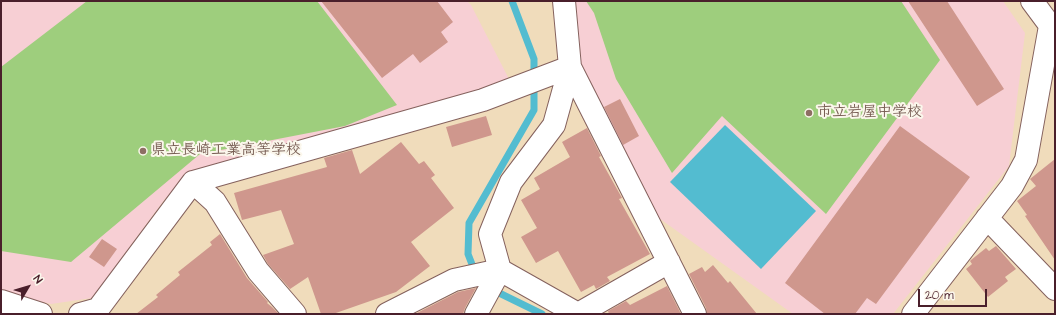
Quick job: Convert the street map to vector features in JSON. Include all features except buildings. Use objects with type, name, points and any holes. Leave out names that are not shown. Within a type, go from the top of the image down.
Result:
[{"type":"street","points":[[479,308],[500,270],[490,234],[511,182],[554,125],[570,67],[564,1]]},
{"type":"street","points":[[913,314],[1012,186],[1026,160],[1053,29],[1032,1]]},
{"type":"street","points":[[80,314],[98,309],[193,182],[483,100],[570,67]]},
{"type":"street","points":[[570,67],[695,314]]},
{"type":"street","points":[[193,182],[215,202],[258,271],[295,314]]},
{"type":"street","points":[[987,218],[1055,289]]},
{"type":"street","points":[[387,314],[454,280],[500,270],[578,314],[669,262]]},
{"type":"street","points":[[1,301],[41,314]]},
{"type":"shaded area","name":"県立長崎工業高等学校","points":[[1,1],[467,1],[471,5],[510,81],[187,177],[165,199],[92,298],[51,304],[1,292]]},
{"type":"shaded area","name":"市立岩屋中学校","points":[[571,1],[1003,1],[1025,33],[1009,166],[893,314],[793,314],[656,216],[575,60]]},
{"type":"green space","name":"県立長崎工業高等学校","points":[[87,1],[317,1],[397,105],[345,126],[200,154],[71,262],[1,251],[1,67]]},
{"type":"green space","points":[[586,1],[901,1],[940,60],[826,214],[722,116],[672,173],[616,79],[594,13]]},
{"type":"water","points":[[725,125],[816,211],[761,269],[670,182]]},
{"type":"waterway","points":[[475,272],[468,254],[469,223],[534,110],[534,59],[512,1]]},
{"type":"waterway","points":[[491,289],[542,314]]},
{"type":"place","name":"市立岩屋中学校","points":[[809,113]]},
{"type":"place","name":"県立長崎工業高等学校","points":[[143,151]]}]
